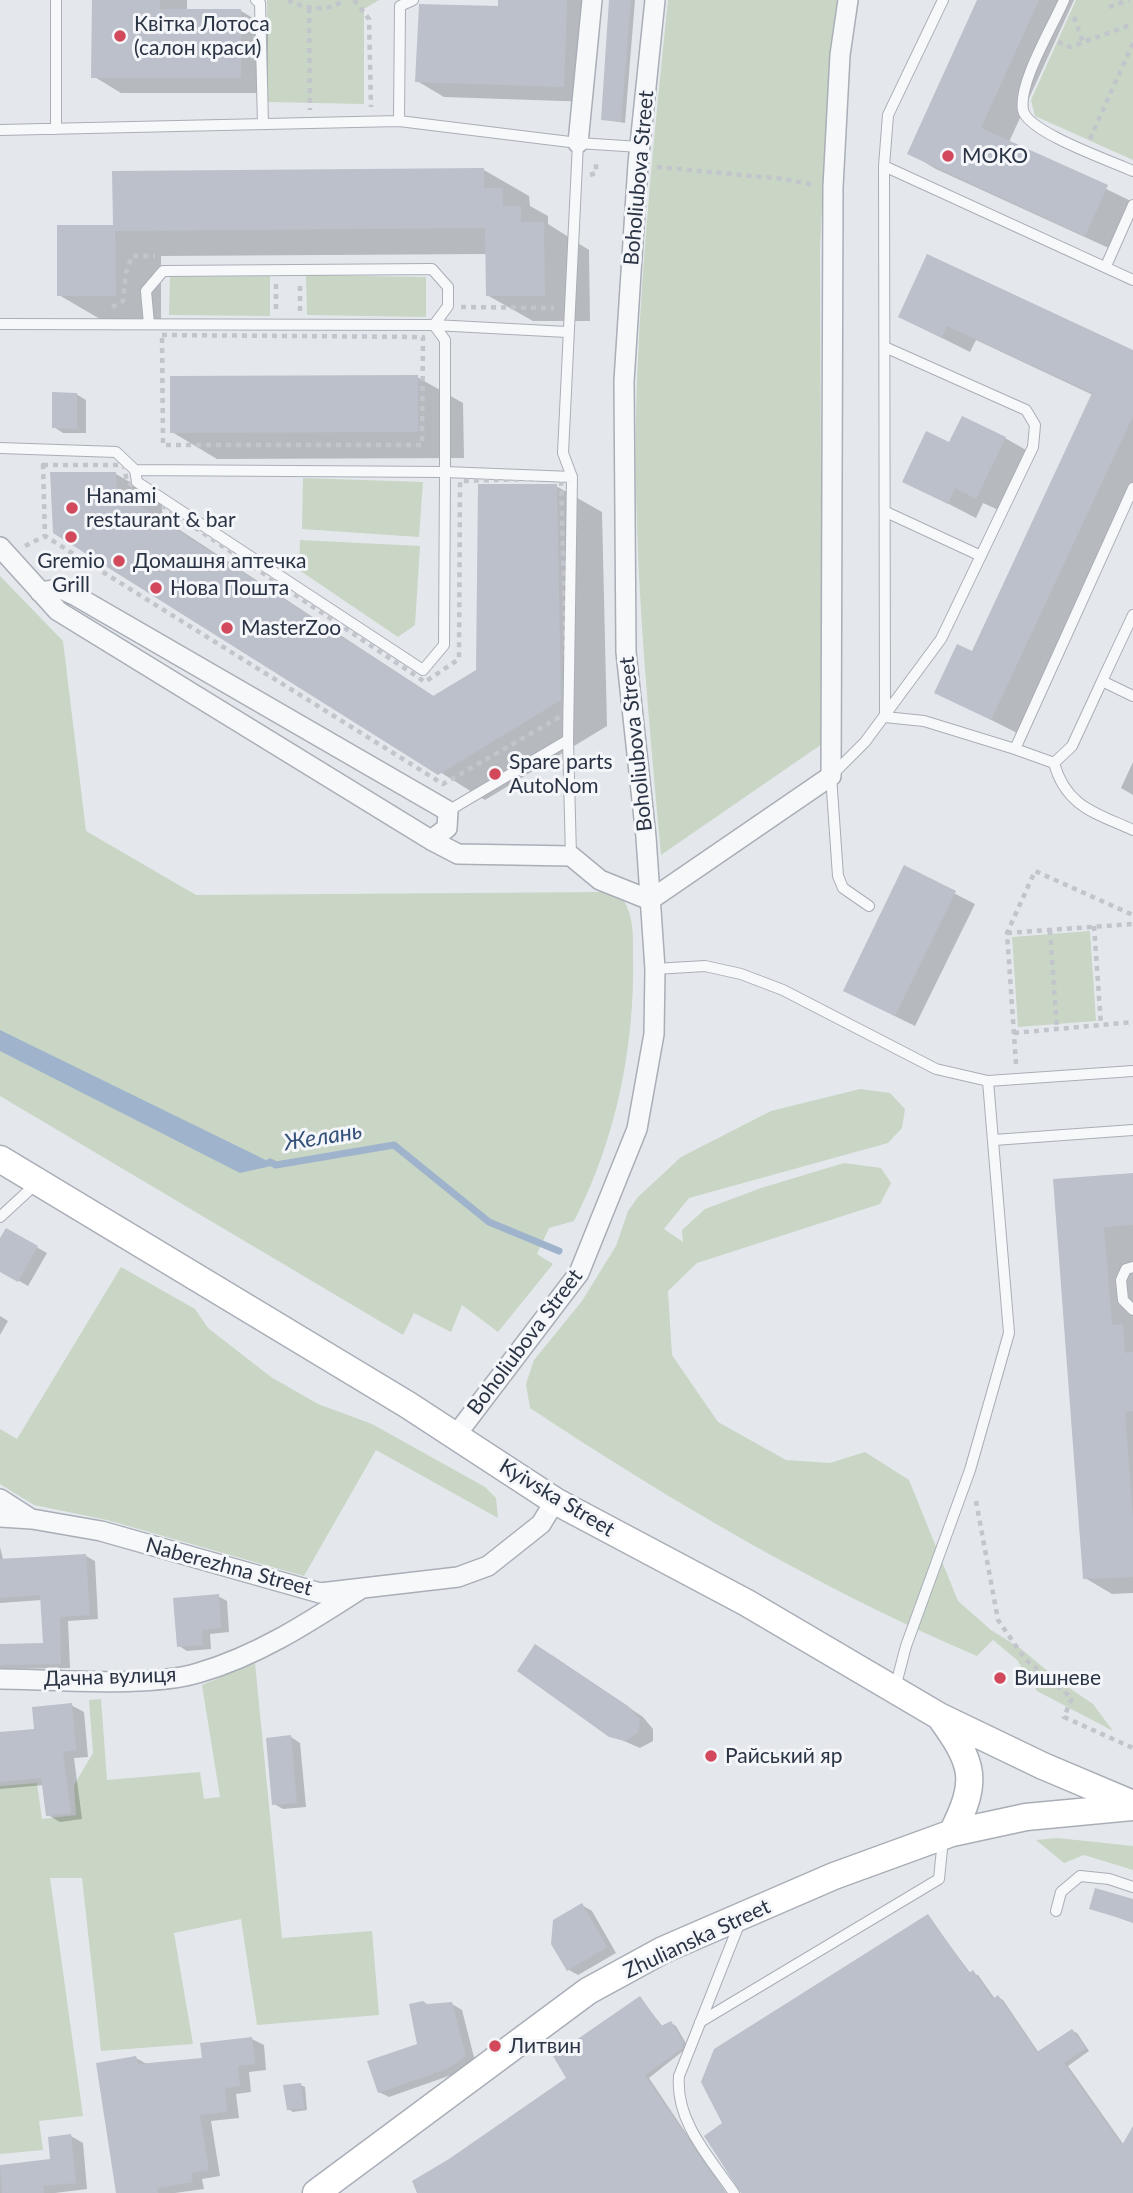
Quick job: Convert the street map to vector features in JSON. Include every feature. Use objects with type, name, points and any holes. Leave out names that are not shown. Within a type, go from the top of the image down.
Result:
[{"type":"main road","name":"Kyivska Street","points":[[0,1159],[456,1435],[555,1501],[747,1603],[939,1716],[1133,1805]]},
{"type":"main road","points":[[939,1716],[963,1749],[971,1781],[964,1809],[948,1834]]},
{"type":"main road","name":"Zhulianska Street","points":[[330,2186],[588,1991],[663,1950],[834,1876],[948,1834],[1026,1817],[1133,1805]]},
{"type":"street","points":[[578,143],[592,0]]},
{"type":"street","name":"Boholiubova Street","points":[[456,1435],[579,1273],[637,1129],[654,1034],[655,969],[650,900],[626,652],[624,382],[639,155],[655,0]]},
{"type":"street","points":[[0,547],[58,611],[431,840],[458,853],[571,856],[600,880],[650,900],[831,776],[832,187],[839,55],[848,0]]},
{"type":"street","points":[[40,592],[61,589],[76,596],[448,811],[447,828],[431,840]]},
{"type":"street","points":[[0,1499],[32,1519]]},
{"type":"street","name":"Naberezhna Street","points":[[0,1517],[32,1519],[101,1531],[320,1593],[458,1577],[488,1566],[541,1524],[555,1501]]},
{"type":"street","name":"Дачна вулиця","points":[[0,1679],[148,1679],[197,1673],[288,1636],[366,1586]]},
{"type":"lane","points":[[56,0],[56,129]]},
{"type":"lane","points":[[256,0],[260,3],[263,124]]},
{"type":"lane","points":[[399,121],[400,3],[413,0]]},
{"type":"lane","points":[[885,717],[887,348],[884,166],[888,116],[943,0]]},
{"type":"lane","points":[[1064,0],[1023,91],[1023,112],[1035,127],[1133,171]]},
{"type":"lane","points":[[0,130],[399,121],[578,143],[639,155]]},
{"type":"lane","points":[[571,856],[568,740],[572,477],[563,453],[574,181],[578,143]]},
{"type":"lane","points":[[884,166],[1133,280]]},
{"type":"lane","points":[[1106,267],[1133,205]]},
{"type":"lane","points":[[149,324],[146,291],[163,271],[432,269],[448,287],[448,306],[434,325]]},
{"type":"lane","points":[[0,324],[434,325],[567,332]]},
{"type":"lane","points":[[0,448],[116,452],[135,470],[137,482],[422,670],[444,645],[445,340],[434,325]]},
{"type":"lane","points":[[869,906],[843,888],[838,876],[831,776],[885,717],[941,639],[1033,447],[1035,425],[1026,410],[887,348]]},
{"type":"lane","points":[[135,470],[445,472],[572,477]]},
{"type":"lane","points":[[1015,749],[1133,488]]},
{"type":"lane","points":[[886,512],[981,556]]},
{"type":"lane","points":[[1054,763],[1072,746],[1102,681],[1128,640],[1133,615]]},
{"type":"lane","points":[[1102,681],[1133,695]]},
{"type":"lane","points":[[885,717],[924,721],[1054,763],[1066,794],[1082,806],[1133,830]]},
{"type":"lane","points":[[448,811],[568,740]]},
{"type":"lane","points":[[655,969],[705,966],[741,974],[783,990],[936,1069],[988,1081],[1133,1071]]},
{"type":"lane","points":[[895,1689],[906,1646],[970,1470],[1009,1333],[988,1081]]},
{"type":"lane","points":[[994,1140],[1133,1130]]},
{"type":"lane","points":[[0,1217],[39,1182]]},
{"type":"lane","points":[[1133,1266],[1126,1269],[1121,1280],[1123,1300],[1133,1310]]},
{"type":"lane","points":[[701,2022],[939,1879],[948,1834]]},
{"type":"lane","points":[[1056,1911],[1061,1892],[1080,1876],[1109,1878],[1133,1887]]},
{"type":"lane","points":[[734,2193],[690,2129],[677,2095],[679,2076],[741,1918]]},
{"type":"path","points":[[288,0],[309,8],[328,7],[345,0]]},
{"type":"path","points":[[354,0],[369,19],[371,122]]},
{"type":"path","points":[[1109,8],[1129,0]]},
{"type":"path","points":[[309,8],[310,123]]},
{"type":"path","points":[[1071,10],[1083,42]]},
{"type":"path","points":[[1047,37],[1070,47],[1133,24]]},
{"type":"path","points":[[1085,150],[1133,43]]},
{"type":"path","points":[[574,181],[596,173],[596,154],[639,155],[832,187]]},
{"type":"path","points":[[162,335],[423,337],[422,445],[163,445],[162,335]]},
{"type":"path","points":[[1016,1079],[1007,933],[1035,872],[1133,915]]},
{"type":"path","points":[[1007,933],[1133,924]]},
{"type":"path","points":[[1094,926],[1101,1025]]},
{"type":"path","points":[[1050,930],[1057,1029]]},
{"type":"path","points":[[1014,1034],[1133,1022]]},
{"type":"path","points":[[970,1470],[998,1620],[1026,1659],[1072,1698],[1064,1717],[1133,1748]]},
{"type":"green space","points":[[267,0],[379,0],[364,9],[364,104],[268,102]]},
{"type":"green space","points":[[668,0],[837,0],[830,51],[820,248],[822,744],[661,855],[638,559],[636,440],[639,332]]},
{"type":"green space","points":[[1076,0],[1133,0],[1133,160],[1035,116],[1031,100]]},
{"type":"green space","points":[[306,275],[426,277],[426,317],[307,315]]},
{"type":"green space","points":[[270,276],[270,316],[169,315],[170,277]]},
{"type":"green space","points":[[303,478],[423,482],[419,537],[302,529]]},
{"type":"green space","points":[[300,540],[420,546],[415,625],[398,637],[299,570]]},
{"type":"green space","points":[[0,576],[63,641],[86,831],[196,895],[603,892],[623,899],[632,926],[633,990],[626,1058],[612,1125],[589,1190],[574,1221],[549,1228],[537,1254],[553,1264],[498,1332],[462,1305],[451,1332],[414,1313],[403,1335],[0,1096]]},
{"type":"green space","points":[[1090,931],[1096,1021],[1018,1027],[1012,937]]},
{"type":"green space","points":[[860,1089],[890,1093],[905,1109],[902,1128],[888,1143],[689,1198],[664,1229],[683,1242],[682,1230],[705,1209],[761,1188],[844,1163],[881,1168],[891,1183],[880,1204],[697,1263],[668,1291],[672,1355],[718,1422],[786,1460],[830,1463],[865,1452],[909,1480],[958,1601],[991,1630],[1020,1648],[1062,1683],[1093,1704],[1113,1731],[1037,1691],[1017,1660],[993,1640],[977,1656],[861,1602],[692,1510],[530,1408],[526,1384],[534,1360],[582,1301],[616,1246],[628,1211],[638,1197],[681,1157],[771,1111]]},
{"type":"green space","points":[[121,1267],[195,1309],[208,1328],[271,1377],[318,1404],[372,1424],[485,1487],[496,1498],[498,1518],[376,1450],[304,1576],[107,1520],[34,1505],[0,1484],[0,1429],[17,1439]]},
{"type":"green space","points":[[255,1663],[282,1938],[372,1931],[379,2015],[257,2025],[241,1919],[174,1933],[193,2044],[101,2051],[82,1878],[50,1878],[83,2116],[39,2121],[43,2150],[0,2154],[0,1786],[37,1783],[42,1819],[76,1815],[74,1785],[93,1753],[89,1700],[101,1699],[107,1780],[200,1772],[204,1799],[220,1797],[202,1685]]},
{"type":"green space","points":[[1057,1838],[1133,1846],[1133,1870],[1084,1855],[1064,1863],[1036,1840]]},
{"type":"water","points":[[0,1030],[276,1165],[240,1173],[0,1051]]},
{"type":"building","points":[[92,0],[160,0],[160,9],[241,9],[241,78],[91,78]]},
{"type":"building","points":[[498,0],[567,0],[564,87],[415,82],[419,4],[498,6]]},
{"type":"building","points":[[609,0],[631,0],[621,122],[601,120]]},
{"type":"building","points":[[977,0],[1039,0],[981,128],[1108,185],[1085,236],[907,154]]},
{"type":"building","points":[[484,168],[484,188],[502,188],[503,206],[521,206],[521,222],[544,222],[545,296],[486,296],[485,228],[115,231],[116,296],[57,296],[57,225],[113,225],[112,171]]},
{"type":"building","points":[[927,254],[1133,350],[1133,416],[991,720],[934,693],[957,644],[972,651],[1092,393],[947,326],[942,338],[898,317]]},
{"type":"building","points":[[418,375],[418,432],[170,433],[170,376]]},
{"type":"building","points":[[52,392],[77,393],[77,429],[52,428]]},
{"type":"building","points":[[962,416],[1006,437],[976,499],[955,488],[948,504],[902,482],[926,431],[949,442]]},
{"type":"building","points":[[50,472],[116,472],[117,491],[433,696],[476,670],[478,484],[557,484],[561,700],[438,775],[53,533]]},
{"type":"building","points":[[904,865],[956,891],[895,1016],[843,991]]},
{"type":"building","points":[[1133,1173],[1133,1225],[1104,1227],[1112,1325],[1123,1324],[1125,1353],[1133,1352],[1133,1411],[1125,1412],[1133,1518],[1133,1577],[1083,1579],[1053,1179]]},
{"type":"building","points":[[6,1228],[38,1246],[18,1282],[0,1272],[0,1238]]},
{"type":"building","points":[[86,1554],[90,1615],[60,1617],[61,1664],[0,1665],[0,1644],[43,1643],[40,1595],[0,1598],[0,1559]]},
{"type":"building","points":[[219,1594],[221,1628],[202,1630],[203,1645],[177,1647],[173,1598]]},
{"type":"building","points":[[535,1644],[628,1706],[640,1719],[638,1733],[625,1741],[609,1737],[517,1671]]},
{"type":"building","points":[[72,1703],[76,1750],[63,1752],[71,1813],[46,1816],[41,1778],[0,1782],[0,1732],[34,1729],[32,1707]]},
{"type":"building","points":[[291,1735],[297,1803],[272,1805],[266,1738]]},
{"type":"building","points":[[1095,1888],[1133,1899],[1133,1922],[1089,1909]]},
{"type":"building","points":[[582,1903],[607,1947],[567,1971],[551,1944],[553,1920]]},
{"type":"building","points":[[928,1914],[969,1973],[973,1970],[993,1999],[998,1995],[1037,2052],[1072,2029],[1086,2048],[1064,2063],[1122,2145],[1133,2126],[1133,2193],[741,2193],[704,2136],[722,2123],[701,2082],[714,2049]]},
{"type":"building","points":[[640,1996],[661,2026],[671,2021],[684,2043],[682,2049],[645,2075],[725,2193],[417,2193],[412,2181],[449,2159],[566,2078],[553,2056]]},
{"type":"building","points":[[423,2001],[427,2004],[452,2002],[466,2056],[447,2069],[378,2093],[367,2061],[417,2044],[409,2004]]},
{"type":"building","points":[[252,2037],[255,2064],[238,2066],[240,2086],[225,2088],[227,2112],[200,2115],[209,2170],[191,2173],[193,2182],[157,2188],[158,2193],[116,2193],[96,2063],[136,2056],[138,2064],[202,2058],[200,2043]]},
{"type":"building","points":[[301,2083],[304,2108],[287,2110],[283,2085]]},
{"type":"building","points":[[71,2134],[76,2183],[43,2186],[44,2193],[2,2193],[0,2165],[50,2159],[48,2137]]},
{"type":"waterway","name":"Желань","points":[[270,1162],[276,1165],[394,1145],[489,1222],[559,1251]]},
{"type":"place","name":"Квітка Лотоса (салон краси)","points":[[120,36]]},
{"type":"place","name":"MOKO","points":[[948,156]]},
{"type":"place","name":"Hanami restaurant & bar","points":[[72,508]]},
{"type":"place","name":"Gremio Grill","points":[[71,537]]},
{"type":"place","name":"Домашня аптечка","points":[[119,561]]},
{"type":"place","name":"Нова Пошта","points":[[156,588]]},
{"type":"place","name":"MasterZoo","points":[[227,628]]},
{"type":"place","name":"Spare parts AutoNom","points":[[495,774]]},
{"type":"place","name":"Вишневе","points":[[1000,1678]]},
{"type":"place","name":"Райський яр","points":[[711,1756]]},
{"type":"place","name":"Литвин","points":[[495,2046]]}]
